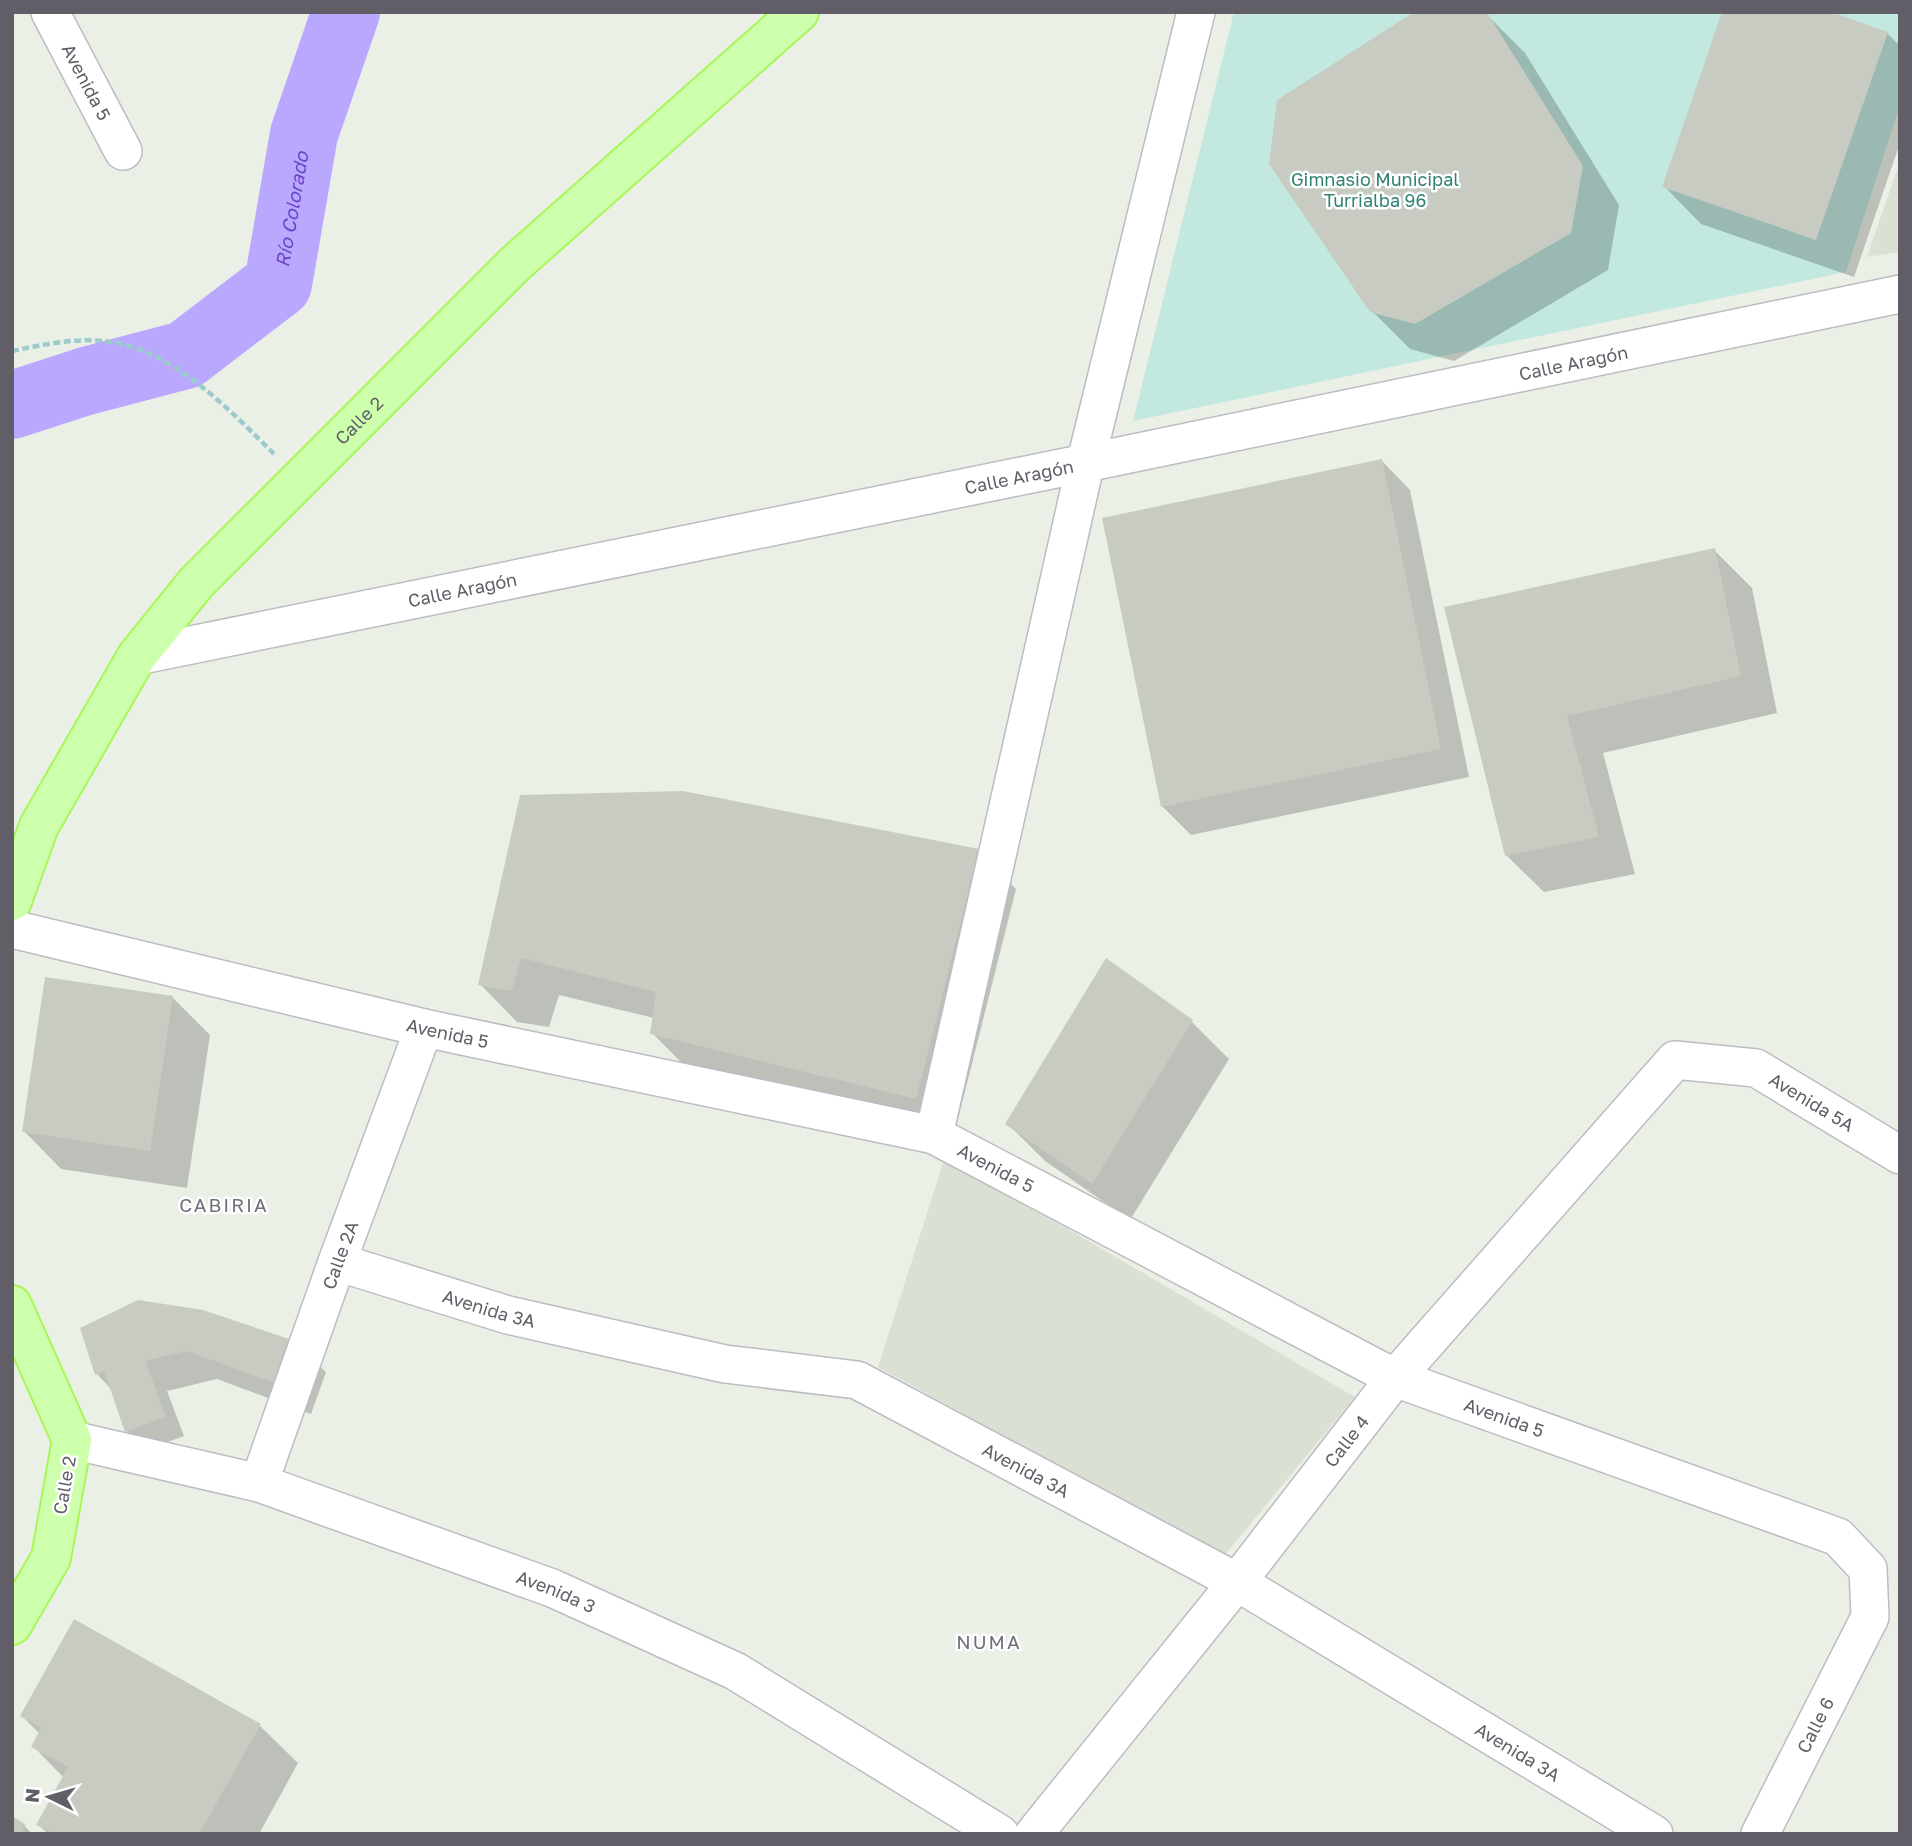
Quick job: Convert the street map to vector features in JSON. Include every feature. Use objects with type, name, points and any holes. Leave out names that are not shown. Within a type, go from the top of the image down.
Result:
[{"type":"main road","name":"Calle 2","points":[[12,901],[39,826],[137,656],[197,583],[516,263],[799,12]]},
{"type":"main road","name":"Calle 2","points":[[12,1305],[72,1440],[51,1558],[12,1625]]},
{"type":"street","name":"Avenida 5","points":[[50,12],[123,151]]},
{"type":"street","points":[[934,1135],[1086,461],[1196,12]]},
{"type":"street","name":"Calle Aragón","points":[[137,656],[1086,461],[1463,387],[1900,294]]},
{"type":"street","name":"Avenida 5","points":[[12,929],[424,1028],[934,1135],[1395,1378],[1838,1537],[1868,1569],[1870,1617]]},
{"type":"street","name":"Calle 2A","points":[[259,1483],[424,1028]]},
{"type":"street","name":"Avenida 5A","points":[[1675,1060],[1756,1068],[1900,1155]]},
{"type":"street","name":"Calle 4","points":[[1034,1834],[1237,1582],[1395,1378],[1675,1060]]},
{"type":"street","name":"Avenida 3A","points":[[337,1262],[508,1315],[712,1361],[857,1380],[1237,1582],[1654,1834]]},
{"type":"street","name":"Avenida 3","points":[[72,1440],[259,1483],[552,1588],[735,1671],[1000,1834]]},
{"type":"street","name":"Calle 6","points":[[1760,1834],[1870,1617]]},
{"type":"path","points":[[12,351],[50,344],[103,341],[135,348],[178,369],[226,406],[300,480]]},
{"type":"shaded area","points":[[1900,161],[1900,252],[1867,257]]},
{"type":"shaded area","points":[[945,1157],[1355,1397],[1224,1556],[878,1367]]},
{"type":"green space","name":"Gimnasio Municipal Turrialba 96","points":[[1234,12],[1900,12],[1900,105],[1846,272],[1133,421]]},
{"type":"building","name":"Gimnasio Municipal Turrialba 96","points":[[1414,12],[1488,14],[1583,166],[1571,233],[1415,324],[1370,312],[1269,164],[1277,100]]},
{"type":"building","points":[[1722,12],[1831,12],[1888,32],[1816,240],[1662,187]]},
{"type":"building","points":[[1382,459],[1441,749],[1161,807],[1102,518]]},
{"type":"building","points":[[1715,548],[1741,676],[1567,716],[1599,837],[1505,856],[1444,607]]},
{"type":"building","points":[[683,791],[979,849],[916,1099],[650,1034],[656,992],[521,958],[512,991],[478,985],[520,795]]},
{"type":"building","points":[[1106,958],[1193,1020],[1092,1184],[1005,1124]]},
{"type":"building","points":[[45,977],[173,996],[150,1151],[22,1132]]},
{"type":"building","points":[[138,1300],[203,1310],[298,1342],[283,1386],[187,1351],[145,1361],[166,1417],[125,1432],[104,1371],[95,1375],[80,1328]]},
{"type":"building","points":[[74,1619],[261,1724],[199,1834],[53,1834],[36,1825],[68,1767],[31,1747],[41,1728],[20,1716]]},
{"type":"building","points":[[12,1816],[25,1824],[22,1834],[12,1834]]},
{"type":"waterway","name":"Río Colorado","points":[[12,405],[86,381],[185,355],[278,284],[304,134],[346,12]]},
{"type":"district","name":"CABIRIA","points":[[224,1204]]},
{"type":"district","name":"NUMA","points":[[989,1641]]}]
